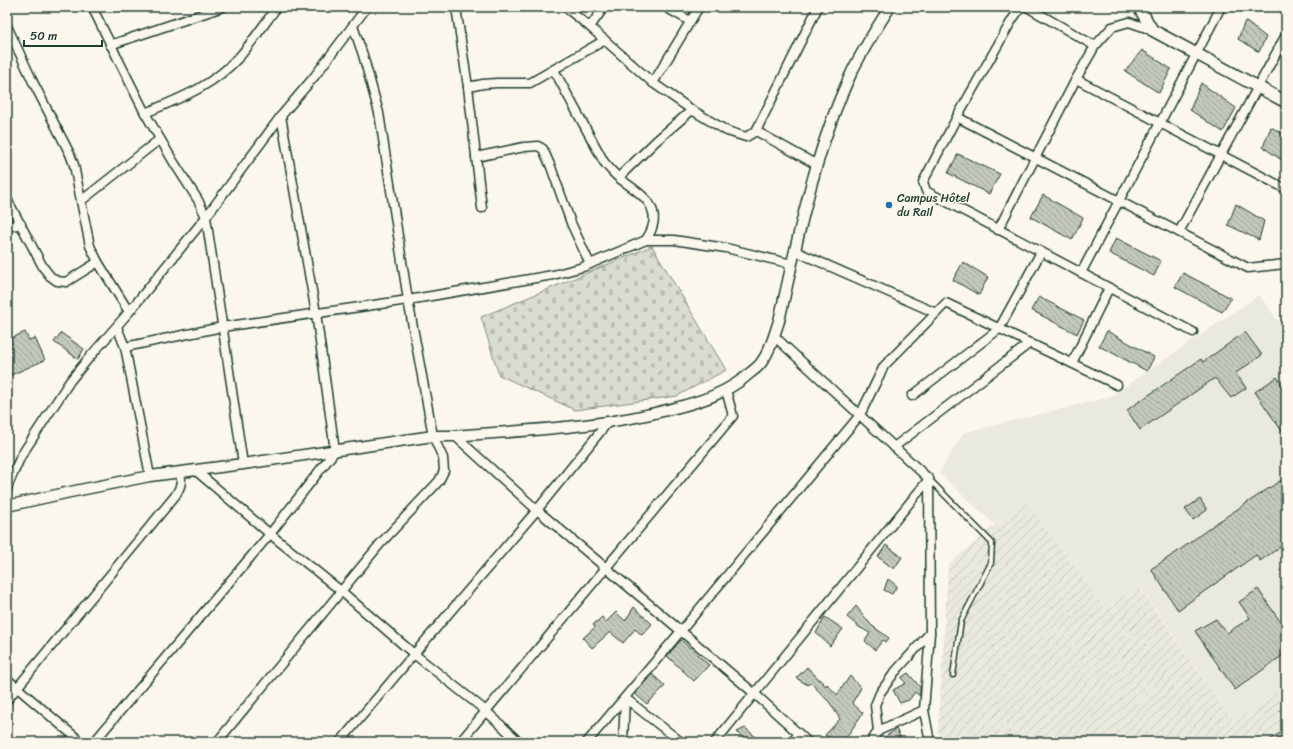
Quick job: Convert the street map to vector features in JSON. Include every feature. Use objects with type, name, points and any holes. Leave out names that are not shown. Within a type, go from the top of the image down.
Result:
[{"type":"main road","points":[[1139,7],[1152,30],[1286,102]]},
{"type":"street","points":[[92,7],[145,113],[198,200],[206,216],[243,464]]},
{"type":"street","points":[[110,45],[223,7]]},
{"type":"street","points":[[145,113],[190,94],[227,68],[248,46],[277,7]]},
{"type":"street","points":[[7,490],[21,456],[70,381],[117,327],[206,216],[281,116],[314,77],[367,7]]},
{"type":"street","points":[[456,7],[468,87],[482,208]]},
{"type":"street","points":[[565,7],[605,40],[653,84],[727,131],[746,137],[756,131],[818,7]]},
{"type":"street","points":[[590,27],[604,7]]},
{"type":"street","points":[[665,7],[690,22]]},
{"type":"street","points":[[653,84],[698,7]]},
{"type":"street","points":[[7,506],[150,476],[433,436],[455,436],[608,422],[653,414],[696,403],[726,390],[742,380],[761,363],[772,344],[817,165],[832,119],[850,75],[890,7]]},
{"type":"street","points":[[1021,7],[1012,20],[957,117],[923,182],[926,191],[1193,332]]},
{"type":"street","points":[[1027,7],[1095,46]]},
{"type":"street","points":[[1080,273],[1221,7]]},
{"type":"street","points":[[998,230],[1076,79],[1095,46],[1112,27],[1129,22],[1152,30]]},
{"type":"street","points":[[217,742],[380,544],[439,481],[444,471],[443,458],[433,436],[408,300],[379,113],[363,55],[353,26]]},
{"type":"street","points":[[8,31],[70,154],[74,165],[90,246],[98,262],[129,312]]},
{"type":"street","points":[[1179,232],[1286,35]]},
{"type":"street","points":[[468,87],[497,83],[530,83],[605,40]]},
{"type":"street","points":[[554,70],[604,162],[611,170],[643,195],[650,203],[653,216],[652,227],[646,240]]},
{"type":"street","points":[[1076,79],[1286,189]]},
{"type":"street","points":[[619,177],[656,141],[692,110]]},
{"type":"street","points":[[94,742],[270,534],[335,451],[316,313],[281,116]]},
{"type":"street","points":[[957,117],[1248,268],[1285,264],[1286,262]]},
{"type":"street","points":[[756,131],[817,165]]},
{"type":"street","points":[[81,201],[160,139]]},
{"type":"street","points":[[476,157],[524,147],[538,146],[543,149],[571,223],[590,264]]},
{"type":"street","points":[[7,198],[43,267],[50,276],[57,281],[66,282],[98,262]]},
{"type":"street","points":[[7,227],[21,224]]},
{"type":"street","points":[[125,347],[222,327],[408,300],[553,275],[590,264],[646,240],[674,240],[726,248],[792,264]]},
{"type":"street","points":[[795,251],[936,313]]},
{"type":"street","points":[[912,396],[999,329],[1041,252]]},
{"type":"street","points":[[1072,363],[1110,288]]},
{"type":"street","points":[[587,742],[860,416],[884,366],[946,303],[1117,385]]},
{"type":"street","points":[[117,327],[125,347],[150,476]]},
{"type":"street","points":[[774,336],[929,478],[930,633],[924,710],[930,742]]},
{"type":"street","points":[[894,447],[1030,343]]},
{"type":"street","points":[[460,742],[733,416],[726,390]]},
{"type":"street","points":[[340,742],[537,510],[608,422]]},
{"type":"street","points":[[455,436],[537,510],[755,694],[808,742]]},
{"type":"street","points":[[195,470],[270,534],[341,591],[414,654],[486,711],[518,742]]},
{"type":"street","points":[[7,700],[175,496],[180,489],[182,481],[180,472]]},
{"type":"street","points":[[715,742],[929,478]]},
{"type":"street","points":[[878,731],[875,705],[880,693],[895,672],[930,633]]},
{"type":"street","points":[[7,679],[81,742]]},
{"type":"street","points":[[623,742],[624,698]]},
{"type":"street","points":[[624,698],[681,742]]},
{"type":"street","points":[[871,742],[878,731],[924,710]]},
{"type":"street","points":[[792,742],[800,734]]},
{"type":"lane","points":[[929,478],[992,543],[991,563],[961,621],[953,675]]},
{"type":"shaded area","points":[[1259,295],[1286,332],[1286,687],[1234,722],[1139,585],[1106,609],[1025,500],[995,525],[939,473],[963,433],[1110,397]]},
{"type":"shaded area","points":[[1025,500],[1106,609],[1138,585],[1234,722],[1286,687],[1286,742],[943,742],[938,732],[948,565]]},
{"type":"green space","points":[[652,246],[726,370],[677,396],[575,410],[499,375],[481,317]]},
{"type":"building","points":[[1245,21],[1266,37],[1259,52],[1238,39]]},
{"type":"building","points":[[1142,50],[1171,69],[1159,93],[1125,71]]},
{"type":"building","points":[[1201,83],[1236,108],[1223,132],[1190,110]]},
{"type":"building","points":[[1271,127],[1286,136],[1286,163],[1263,147]]},
{"type":"building","points":[[958,154],[1000,174],[989,194],[948,173]]},
{"type":"building","points":[[1043,195],[1083,218],[1072,240],[1031,217]]},
{"type":"building","points":[[1236,204],[1264,221],[1259,240],[1228,225]]},
{"type":"building","points":[[1116,238],[1161,261],[1154,276],[1109,253]]},
{"type":"building","points":[[963,262],[988,277],[979,295],[953,280]]},
{"type":"building","points":[[1183,273],[1231,298],[1222,312],[1175,287]]},
{"type":"building","points":[[1039,297],[1084,320],[1077,334],[1031,310]]},
{"type":"building","points":[[1107,331],[1154,357],[1147,371],[1099,346]]},
{"type":"building","points":[[25,332],[29,340],[35,338],[45,360],[9,376],[7,371],[7,340]]},
{"type":"building","points":[[1245,332],[1262,355],[1236,373],[1246,388],[1231,398],[1215,378],[1140,430],[1127,410],[1201,359],[1203,362]]},
{"type":"building","points":[[61,333],[84,349],[78,359],[54,342]]},
{"type":"building","points":[[1277,377],[1286,391],[1286,437],[1255,392]]},
{"type":"building","points":[[1286,477],[1286,543],[1260,561],[1256,555],[1178,610],[1151,569]]},
{"type":"building","points":[[1200,499],[1207,510],[1193,520],[1185,509]]},
{"type":"building","points":[[886,545],[902,557],[894,569],[878,557]]},
{"type":"building","points":[[888,579],[897,586],[892,594],[884,590]]},
{"type":"building","points":[[1258,589],[1286,630],[1286,653],[1235,690],[1195,631],[1216,619],[1227,633],[1250,618],[1239,602]]},
{"type":"building","points":[[856,606],[871,625],[889,638],[886,642],[883,640],[875,650],[865,641],[870,633],[859,627],[847,617]]},
{"type":"building","points":[[634,607],[652,624],[642,635],[635,629],[623,643],[610,632],[592,648],[583,638],[595,627],[593,625],[602,617],[606,622],[616,612],[625,621]]},
{"type":"building","points":[[825,617],[843,629],[830,646],[816,633]]},
{"type":"building","points":[[681,640],[709,665],[694,681],[667,656]]},
{"type":"building","points":[[807,667],[826,686],[827,684],[837,695],[850,676],[861,688],[852,703],[863,713],[843,742],[838,742],[825,735],[840,719],[830,703],[810,682],[808,685],[796,678]]},
{"type":"building","points":[[908,673],[920,687],[920,696],[915,692],[909,700],[900,703],[893,690],[906,683],[901,678]]},
{"type":"building","points":[[652,674],[665,686],[647,704],[635,694]]},
{"type":"building","points":[[745,728],[762,742],[747,742],[737,732]]},
{"type":"building","points":[[896,729],[903,742],[888,742],[885,737]]},
{"type":"building","points":[[1286,729],[1286,742],[1267,742]]},
{"type":"place","name":"Campus Hôtel du Rail","points":[[889,205]]}]
